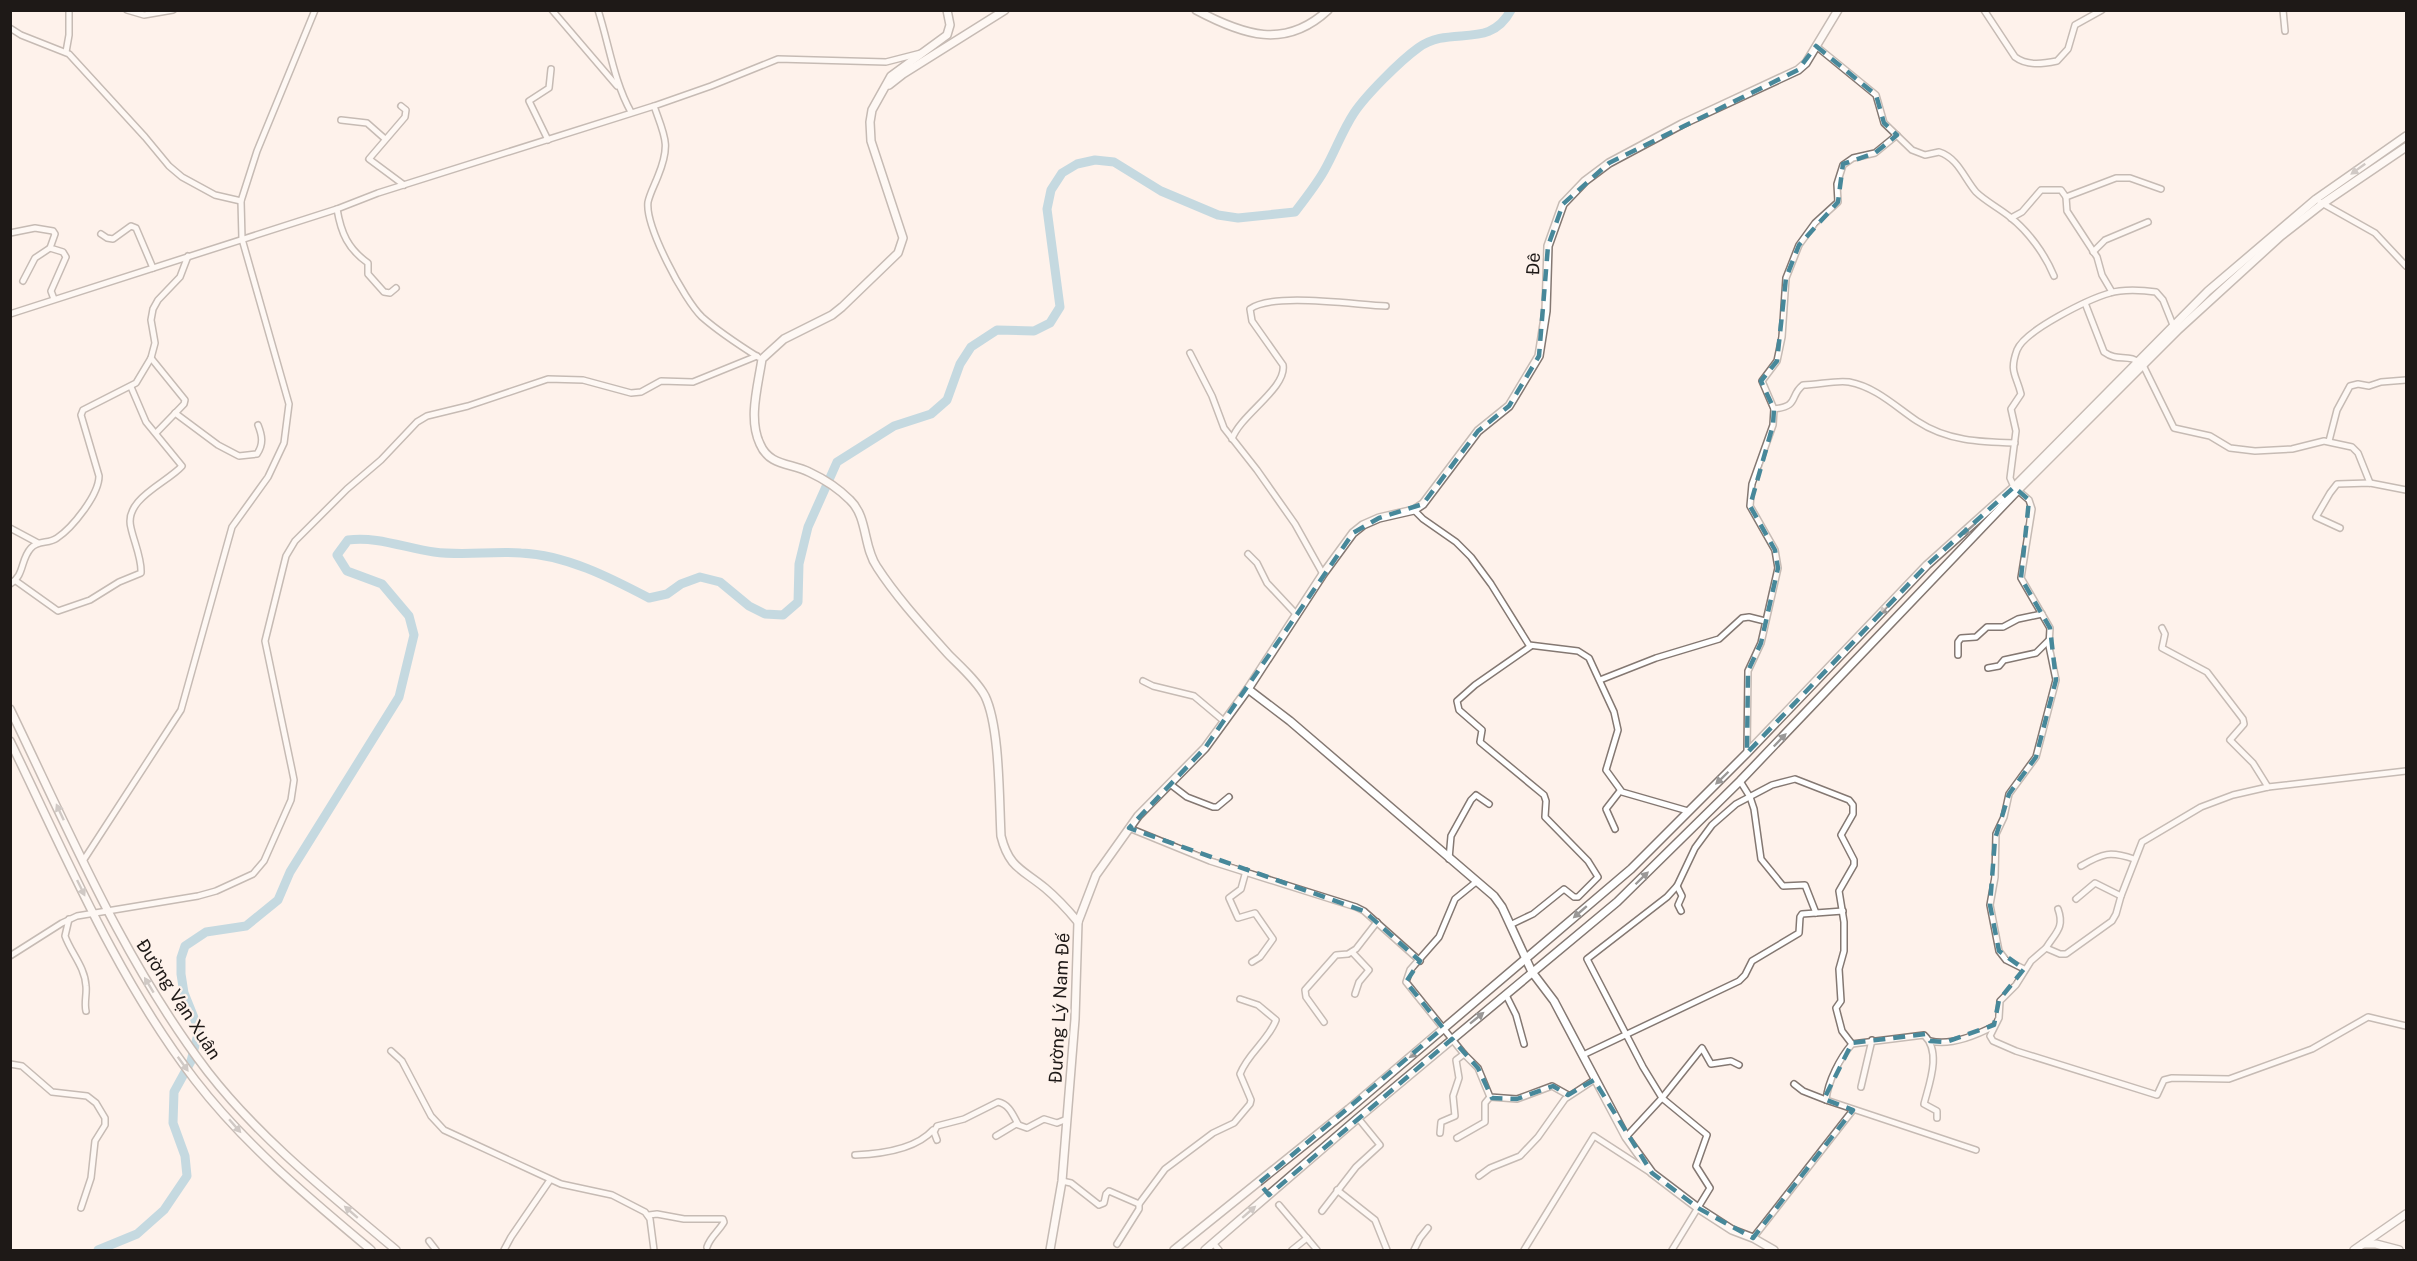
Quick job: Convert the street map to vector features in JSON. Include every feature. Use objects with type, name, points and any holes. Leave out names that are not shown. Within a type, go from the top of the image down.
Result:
[{"type":"street","points":[[66,52],[69,10]]},
{"type":"street","points":[[127,10],[144,15],[173,10]]},
{"type":"street","points":[[83,861],[181,710],[232,527],[268,477],[284,443],[289,404],[242,239],[241,201],[257,151],[315,10]]},
{"type":"street","points":[[552,10],[619,88],[631,112]]},
{"type":"street","points":[[598,10],[611,49],[619,88]]},
{"type":"street","points":[[10,956],[69,919],[93,912],[216,891],[246,878],[259,868],[293,790],[292,770],[265,641],[286,556],[296,541],[343,493],[381,460],[417,422],[427,416],[468,406],[548,379],[583,380],[630,393],[641,392],[661,381],[693,382],[760,358],[784,339],[832,315],[901,249],[903,238],[870,131],[872,110],[891,76],[947,35],[950,25],[947,10]]},
{"type":"street","points":[[885,88],[903,74],[1005,10]]},
{"type":"street","points":[[1196,10],[1252,33],[1272,36],[1293,33],[1328,10]]},
{"type":"street","name":"Đê","points":[[1414,510],[1431,496],[1478,431],[1509,406],[1539,356],[1546,311],[1548,246],[1563,204],[1586,181],[1609,163],[1682,124],[1798,70],[1806,63],[1838,10]]},
{"type":"street","points":[[1984,10],[2015,57],[2026,63],[2036,64],[2057,61],[2068,49],[2075,25],[2102,10]]},
{"type":"street","points":[[2283,10],[2285,31]]},
{"type":"street","points":[[10,28],[21,35],[66,52],[176,173],[214,195],[241,201]]},
{"type":"street","points":[[1816,46],[1876,95],[1884,123],[1918,154],[1939,152],[1944,154],[1962,171],[1976,191],[2011,218],[2027,234],[2047,261],[2054,276]]},
{"type":"street","points":[[10,314],[654,106],[778,59],[886,62],[925,52]]},
{"type":"street","points":[[886,62],[891,76]]},
{"type":"street","points":[[548,140],[529,103],[531,99],[549,88],[551,69]]},
{"type":"street","points":[[401,106],[406,110],[405,117],[384,138],[369,159],[404,185]]},
{"type":"street","points":[[654,106],[667,146],[666,156],[648,203],[658,244],[697,312],[760,358]]},
{"type":"street","points":[[341,120],[366,123],[384,138]]},
{"type":"street","points":[[1747,753],[1748,671],[1761,643],[1778,568],[1778,559],[1772,543],[1752,512],[1750,500],[1755,476],[1772,432],[1774,409],[1762,381],[1778,361],[1786,278],[1799,244],[1815,223],[1838,202],[1837,184],[1843,165],[1853,158],[1875,153],[1897,135]]},
{"type":"street","points":[[1204,1251],[1358,1118],[1617,902],[1740,781],[2016,489],[2208,291],[2406,136]]},
{"type":"street","points":[[2140,362],[2319,202],[2406,147]]},
{"type":"street","points":[[2066,197],[2116,178],[2130,178],[2161,189]]},
{"type":"street","points":[[2011,218],[2022,212],[2037,193],[2045,188],[2061,190],[2066,197],[2067,211],[2092,252],[2112,292]]},
{"type":"street","points":[[2319,202],[2376,233],[2406,266]]},
{"type":"street","points":[[337,209],[340,228],[354,251],[368,263],[370,277],[384,292],[390,293],[396,288]]},
{"type":"street","points":[[2092,252],[2105,240],[2148,222]]},
{"type":"street","points":[[101,234],[113,239],[131,226],[136,228],[153,268]]},
{"type":"street","points":[[10,233],[35,228],[49,229],[55,234],[50,248],[35,258],[23,281]]},
{"type":"street","points":[[50,248],[63,252],[66,257],[51,291],[54,299]]},
{"type":"street","points":[[131,387],[142,416],[182,466],[142,496],[133,513],[131,528],[141,573],[119,582],[90,600],[58,611],[13,582],[20,576],[27,554],[38,543],[54,540],[70,526],[85,508],[99,482],[81,415],[82,410],[136,383],[151,358],[155,343],[151,320],[153,309],[158,300],[180,277],[188,256]]},
{"type":"street","points":[[2024,969],[2001,956],[1990,905],[1995,877],[1996,834],[2004,817],[2009,794],[2036,757],[2056,685],[2049,640],[2050,627],[2021,578],[2032,509],[2029,500],[2016,489],[2010,478],[2016,427],[2011,410],[2021,394],[2013,375],[2017,349],[2023,339],[2042,326],[2085,303],[2112,292],[2158,293],[2168,310],[2173,325]]},
{"type":"street","points":[[1232,439],[1236,430],[1274,388],[1283,373],[1283,365],[1252,321],[1250,309],[1271,302],[1337,302],[1386,306]]},
{"type":"street","points":[[2085,303],[2104,352],[2111,357],[2134,358],[2140,362],[2174,428],[2206,435],[2228,447],[2255,451],[2292,449],[2329,441],[2355,450],[2370,483]]},
{"type":"street","points":[[1190,353],[1212,396],[1221,423],[1295,524],[1323,574]]},
{"type":"street","points":[[151,358],[184,398],[184,404],[156,433]]},
{"type":"street","name":"Đường Lý Nam Đế","points":[[760,358],[754,418],[760,446],[777,463],[811,472],[839,490],[856,507],[871,557],[878,569],[924,627],[984,695],[994,727],[1001,836],[1005,853],[1013,863],[1047,889],[1078,922],[1075,1019],[1062,1181],[1050,1251]]},
{"type":"street","points":[[2329,441],[2336,415],[2350,386],[2358,384],[2369,386],[2381,382],[2406,380]]},
{"type":"street","points":[[1774,409],[1788,406],[1794,401],[1799,388],[1803,385],[1850,382],[1871,389],[1918,421],[1944,435],[1985,442],[2015,443]]},
{"type":"street","points":[[175,413],[218,445],[243,457],[257,454],[260,450],[262,436],[258,425]]},
{"type":"street","points":[[2340,528],[2316,517],[2337,484],[2370,483],[2406,490]]},
{"type":"street","points":[[1174,1251],[1526,960],[1631,868],[1747,753],[1927,566],[2016,489]]},
{"type":"street","points":[[1078,922],[1096,875],[1129,828],[1205,748],[1248,689],[1323,574],[1353,533],[1363,525],[1379,518],[1414,510],[1456,542],[1471,557],[1531,646]]},
{"type":"street","points":[[10,528],[38,543]]},
{"type":"street","points":[[1248,554],[1257,563],[1267,583],[1297,615]]},
{"type":"street","points":[[1958,656],[1958,642],[1961,638],[1976,637],[1987,627],[2006,627],[2018,619],[2042,614]]},
{"type":"street","points":[[1600,680],[1656,658],[1719,639],[1742,618],[1749,617],[1765,621]]},
{"type":"street","points":[[2162,628],[2165,634],[2162,648],[2207,672],[2243,719],[2244,724],[2230,740],[2253,763],[2268,787]]},
{"type":"street","points":[[1988,668],[1999,666],[2004,660],[2036,652],[2049,640]]},
{"type":"street","points":[[1510,925],[1533,914],[1564,890],[1578,897],[1598,877],[1588,861],[1545,817],[1544,795],[1480,742],[1482,730],[1457,706],[1457,700],[1475,685],[1531,646],[1555,647],[1584,654],[1589,658],[1614,712],[1618,730],[1606,772],[1620,791],[1688,811]]},
{"type":"street","points":[[1143,681],[1153,686],[1194,696],[1225,722]]},
{"type":"street","points":[[1248,689],[1290,721],[1494,896],[1532,972],[1554,1000],[1594,1080],[1626,1137],[1652,1173]]},
{"type":"street","name":"Đường Vạn Xuân","points":[[10,709],[107,911],[150,988],[181,1034],[255,1125],[317,1184],[396,1251]]},
{"type":"street","name":"Đường Vạn Xuân","points":[[10,741],[93,912],[137,995],[170,1046],[196,1082],[243,1136],[371,1251]]},
{"type":"street","points":[[2046,948],[2063,955],[2102,930],[2114,918],[2134,859],[2145,839],[2179,820],[2228,796],[2268,787],[2406,771]]},
{"type":"street","points":[[1672,1251],[1710,1188],[1696,1166],[1707,1135],[1662,1098],[1643,1067],[1628,1034],[1587,959],[1657,906],[1677,886],[1695,848],[1712,825],[1736,804],[1772,785],[1795,779],[1852,802],[1852,814],[1842,832],[1842,838],[1854,860],[1851,872],[1840,888],[1844,951],[1839,969],[1841,999],[1836,1010],[1842,1031],[1852,1044]]},
{"type":"street","points":[[1740,781],[1750,797],[1756,819],[1761,859],[1783,886],[1805,885],[1816,913]]},
{"type":"street","points":[[1170,784],[1187,797],[1213,807],[1217,807],[1229,797]]},
{"type":"street","points":[[1615,830],[1606,809],[1620,791]]},
{"type":"street","points":[[1449,859],[1451,836],[1471,800],[1476,795],[1489,804]]},
{"type":"street","points":[[1129,828],[1183,851],[1352,905],[1364,911],[1420,962]]},
{"type":"street","points":[[2081,866],[2110,853],[2134,859]]},
{"type":"street","points":[[1246,871],[1241,889],[1229,898],[1234,914],[1238,918],[1255,913],[1273,939],[1260,957],[1252,962]]},
{"type":"street","points":[[1476,882],[1455,899],[1439,938],[1420,962],[1410,970],[1406,982],[1478,1068],[1490,1097]]},
{"type":"street","points":[[2076,899],[2095,883],[2121,896]]},
{"type":"street","points":[[1677,886],[1682,892],[1678,905],[1681,910]]},
{"type":"street","points":[[2058,909],[2061,926],[2046,948],[2024,969],[2016,985],[2000,1001],[2000,1015],[1990,1036],[1993,1041],[2016,1051],[2157,1095],[2164,1080],[2172,1078],[2229,1079],[2312,1049],[2368,1017],[2406,1026]]},
{"type":"street","points":[[1583,1055],[1739,981],[1752,961],[1799,933],[1801,915],[1843,911]]},
{"type":"street","points":[[69,919],[65,936],[81,967],[87,987],[84,997],[86,1011]]},
{"type":"street","points":[[1324,1022],[1304,991],[1336,956],[1353,952],[1377,922]]},
{"type":"street","points":[[1353,952],[1369,970],[1359,982],[1355,994]]},
{"type":"street","points":[[1506,994],[1516,1015],[1524,1044]]},
{"type":"street","points":[[1117,1244],[1139,1209],[1139,1204],[1165,1169],[1213,1132],[1233,1123],[1250,1104],[1251,1100],[1240,1074],[1276,1020],[1258,1005],[1240,999]]},
{"type":"street","points":[[1826,1100],[1831,1079],[1852,1044],[1922,1034],[1930,1041],[1946,1042],[1973,1036],[1994,1025]]},
{"type":"street","points":[[1861,1087],[1872,1040]]},
{"type":"street","points":[[1930,1041],[1933,1063],[1924,1104],[1937,1111],[1937,1118]]},
{"type":"street","points":[[1626,1137],[1662,1098],[1702,1048],[1711,1064],[1731,1061],[1739,1065]]},
{"type":"street","points":[[391,1051],[402,1060],[411,1081],[439,1126],[482,1149],[512,1160],[550,1180],[616,1196],[649,1215],[657,1214],[684,1219],[723,1219],[724,1222],[707,1247]]},
{"type":"street","points":[[1440,1133],[1441,1122],[1455,1116],[1453,1096],[1459,1078],[1456,1060],[1464,1054]]},
{"type":"street","points":[[10,1064],[22,1066],[52,1092],[87,1096],[102,1111],[105,1125],[95,1141],[91,1178],[81,1208]]},
{"type":"street","points":[[1479,1176],[1491,1168],[1520,1156],[1538,1137],[1568,1095],[1594,1080]]},
{"type":"street","points":[[1794,1084],[1803,1091],[1853,1110],[1976,1150]]},
{"type":"street","points":[[1490,1097],[1517,1099],[1552,1086],[1568,1095]]},
{"type":"street","points":[[1457,1138],[1485,1122],[1485,1103],[1490,1097]]},
{"type":"street","points":[[855,1155],[879,1153],[918,1142],[934,1128],[964,1119],[998,1102],[1010,1109],[1018,1124],[1027,1128],[1044,1119],[1057,1123],[1067,1119]]},
{"type":"street","points":[[1753,1238],[1853,1110]]},
{"type":"street","points":[[1322,1210],[1356,1167],[1380,1145],[1358,1118]]},
{"type":"street","points":[[996,1136],[1018,1124]]},
{"type":"street","points":[[934,1128],[937,1140]]},
{"type":"street","points":[[1524,1251],[1594,1136],[1652,1173],[1698,1208],[1732,1230],[1753,1238],[1774,1251]]},
{"type":"street","points":[[504,1251],[508,1241],[550,1180]]},
{"type":"street","points":[[1062,1181],[1071,1183],[1093,1202],[1100,1205],[1104,1203],[1109,1191],[1139,1204]]},
{"type":"street","points":[[1259,1183],[1269,1195]]},
{"type":"street","points":[[1337,1190],[1375,1220],[1387,1251]]},
{"type":"street","points":[[1278,1205],[1317,1251]]},
{"type":"street","points":[[2354,1251],[2406,1214]]},
{"type":"street","points":[[649,1215],[654,1251]]},
{"type":"street","points":[[1414,1251],[1428,1228]]},
{"type":"street","points":[[1292,1251],[1307,1238]]},
{"type":"street","points":[[429,1242],[436,1251]]},
{"type":"street","points":[[1213,1243],[1219,1251]]},
{"type":"street","points":[[2362,1244],[2376,1244],[2399,1251]]},
{"type":"highlighted area","points":[[1816,46],[1876,95],[1884,123],[1897,135],[1875,153],[1843,164],[1838,202],[1799,245],[1786,278],[1777,361],[1761,381],[1774,409],[1773,425],[1750,506],[1775,550],[1778,568],[1761,643],[1748,671],[1747,753],[1927,565],[2014,487],[2029,500],[2021,578],[2050,628],[2056,680],[2036,757],[2009,794],[1995,839],[1990,905],[1999,951],[2024,969],[1999,1000],[1994,1025],[1946,1042],[1930,1041],[1925,1034],[1852,1043],[1824,1099],[1853,1110],[1753,1238],[1698,1208],[1652,1173],[1594,1080],[1568,1095],[1553,1086],[1517,1099],[1492,1098],[1478,1068],[1452,1039],[1269,1195],[1259,1183],[1443,1028],[1406,982],[1420,961],[1364,911],[1129,828],[1205,748],[1353,533],[1379,518],[1423,504],[1478,431],[1509,406],[1539,356],[1548,246],[1563,204],[1609,163],[1798,70]]},
{"type":"waterway","points":[[98,1250],[137,1234],[164,1210],[187,1176],[185,1156],[173,1123],[174,1092],[191,1061],[199,1030],[184,993],[181,958],[185,946],[206,932],[246,926],[278,900],[290,872],[399,697],[414,635],[409,616],[382,584],[347,571],[337,555],[348,540],[380,541],[445,553],[510,553],[554,558],[587,568],[649,598],[667,594],[681,584],[700,577],[720,582],[749,606],[765,614],[783,615],[798,602],[799,564],[808,527],[837,462],[894,426],[931,414],[947,400],[960,364],[971,347],[997,330],[1034,331],[1050,323],[1060,307],[1047,209],[1051,190],[1062,173],[1077,164],[1095,160],[1114,162],[1161,191],[1218,215],[1238,218],[1295,212],[1324,171],[1354,113],[1393,70],[1418,48],[1431,41],[1481,34],[1492,30],[1511,10]]}]
